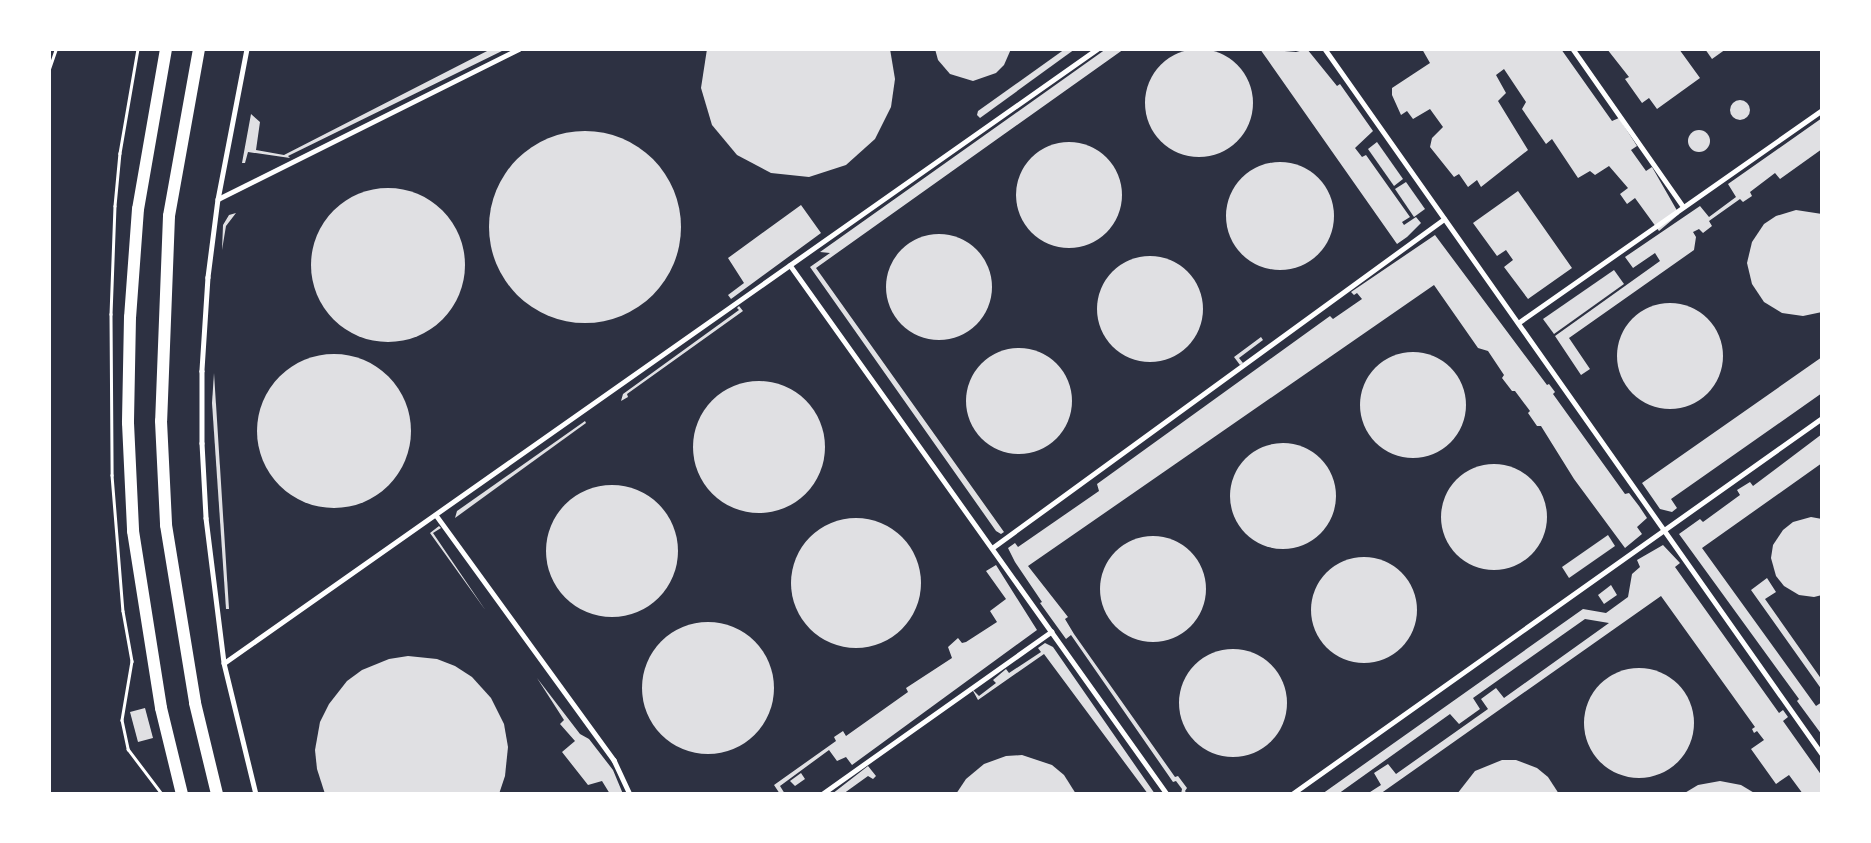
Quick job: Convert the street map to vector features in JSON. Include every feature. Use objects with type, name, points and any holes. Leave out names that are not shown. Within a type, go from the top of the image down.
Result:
[{"type":"main road","points":[[166,49],[138,209],[128,423],[134,531],[161,708],[182,794]]},
{"type":"main road","points":[[199,49],[169,216],[161,421],[166,525],[195,703],[217,794]]},
{"type":"lane","points":[[247,49],[218,199],[208,277],[202,371],[202,431],[206,518],[223,663],[256,794]]},
{"type":"lane","points":[[218,199],[519,49]]},
{"type":"lane","points":[[223,663],[1097,49]]},
{"type":"lane","points":[[1325,49],[1822,754]]},
{"type":"lane","points":[[1573,49],[1683,206]]},
{"type":"lane","points":[[1518,323],[1822,110]]},
{"type":"lane","points":[[992,548],[1444,219]]},
{"type":"lane","points":[[790,265],[1167,794]]},
{"type":"lane","points":[[1292,794],[1822,418]]},
{"type":"lane","points":[[436,515],[614,760],[630,794]]},
{"type":"lane","points":[[822,794],[1051,632]]},
{"type":"path","points":[[49,69],[56,49]]},
{"type":"building","points":[[491,49],[506,49],[288,156],[290,158],[248,152],[245,163],[242,163],[251,114],[260,122],[256,150],[284,155]]},
{"type":"building","points":[[707,49],[890,49],[895,79],[891,107],[875,139],[846,165],[809,177],[771,173],[737,155],[712,125],[701,88]]},
{"type":"building","points":[[935,49],[1011,49],[1004,65],[996,73],[973,81],[950,74],[938,60]]},
{"type":"building","points":[[1065,49],[1075,49],[980,118],[977,115],[978,111]]},
{"type":"building","points":[[1106,49],[1124,49],[816,268],[1004,532],[1001,534],[996,531],[810,267],[830,253],[820,252]]},
{"type":"building","points":[[1199,49],[1229,58],[1237,65],[1244,73],[1253,103],[1244,133],[1237,141],[1229,148],[1199,157],[1169,148],[1161,141],[1154,133],[1145,103],[1154,73],[1161,65],[1169,58]]},
{"type":"building","points":[[1260,49],[1296,52],[1307,49],[1337,86],[1340,84],[1373,131],[1355,148],[1362,157],[1366,155],[1410,217],[1402,222],[1404,225],[1416,217],[1421,223],[1407,237],[1397,244]]},
{"type":"building","points":[[1422,49],[1561,49],[1612,121],[1619,118],[1637,146],[1631,150],[1646,171],[1652,167],[1679,214],[1659,231],[1635,198],[1627,204],[1620,194],[1628,188],[1609,166],[1595,175],[1590,171],[1578,178],[1552,139],[1546,144],[1522,109],[1526,102],[1504,69],[1496,75],[1506,93],[1498,101],[1528,150],[1481,187],[1477,180],[1468,187],[1459,174],[1454,177],[1430,147],[1432,138],[1443,127],[1430,109],[1413,119],[1407,111],[1401,115],[1392,95],[1392,88],[1430,63]]},
{"type":"building","points":[[1607,49],[1679,49],[1700,78],[1657,109],[1649,98],[1642,103],[1625,79],[1629,77]]},
{"type":"building","points":[[1705,49],[1726,49],[1712,59]]},
{"type":"building","points":[[1740,100],[1747,103],[1750,110],[1747,117],[1740,120],[1733,117],[1730,110],[1733,103]]},
{"type":"building","points":[[1822,118],[1822,149],[1780,179],[1775,173],[1750,192],[1752,196],[1743,202],[1740,199],[1709,221],[1712,226],[1703,233],[1699,229],[1693,232],[1696,237],[1694,250],[1569,338],[1590,369],[1581,375],[1555,336],[1660,261],[1655,253],[1633,268],[1625,257],[1700,206],[1709,217],[1736,197],[1728,184]]},
{"type":"building","points":[[1699,130],[1707,133],[1710,141],[1707,149],[1699,152],[1691,149],[1688,141],[1691,133]]},
{"type":"building","points":[[585,131],[622,138],[653,159],[674,190],[681,227],[674,264],[653,295],[622,316],[585,323],[548,316],[517,295],[496,264],[489,227],[496,190],[517,159],[548,138]]},
{"type":"building","points":[[1069,142],[1089,146],[1107,157],[1118,175],[1122,195],[1118,215],[1107,233],[1089,244],[1069,248],[1049,244],[1031,233],[1020,215],[1016,195],[1020,175],[1031,157],[1049,146]]},
{"type":"building","points":[[1377,142],[1403,179],[1394,186],[1368,149]]},
{"type":"building","points":[[1280,162],[1310,171],[1318,178],[1325,186],[1334,216],[1325,246],[1318,254],[1310,261],[1280,270],[1250,261],[1242,254],[1235,246],[1226,216],[1235,186],[1242,178],[1250,171]]},
{"type":"building","points":[[1406,182],[1425,209],[1414,217],[1395,189]]},
{"type":"building","points":[[388,188],[417,194],[442,211],[459,236],[465,265],[459,294],[442,319],[417,336],[388,342],[359,336],[334,319],[317,294],[311,265],[317,236],[334,211],[359,194]]},
{"type":"building","points":[[1518,191],[1572,268],[1528,299],[1504,267],[1513,260],[1506,250],[1497,256],[1473,223]]},
{"type":"building","points":[[801,205],[821,233],[731,299],[728,295],[744,283],[728,258]]},
{"type":"building","points":[[1796,210],[1822,214],[1822,312],[1803,316],[1782,313],[1764,302],[1752,284],[1747,263],[1752,242],[1764,224],[1776,216]]},
{"type":"building","points":[[236,213],[226,226],[222,250],[223,225],[229,215]]},
{"type":"building","points":[[939,234],[959,238],[977,249],[988,267],[992,287],[988,307],[977,325],[959,336],[939,340],[919,336],[901,325],[890,307],[886,287],[890,267],[901,249],[919,238]]},
{"type":"building","points":[[1435,235],[1547,385],[1555,392],[1553,394],[1625,494],[1629,493],[1639,506],[1647,518],[1637,527],[1642,534],[1625,548],[1574,479],[1541,426],[1537,426],[1528,413],[1530,411],[1502,378],[1504,375],[1488,351],[1478,348],[1434,285],[1028,566],[1068,617],[1065,619],[1074,634],[1175,777],[1178,776],[1187,788],[1187,794],[1181,794],[1182,789],[1176,781],[1173,782],[1071,635],[1066,639],[1040,603],[1042,602],[1008,548],[1015,543],[1018,547],[1099,491],[1097,484],[1330,316],[1333,319],[1362,299],[1357,293],[1354,295],[1351,292]]},
{"type":"building","points":[[1150,256],[1170,260],[1188,271],[1199,289],[1203,309],[1199,329],[1188,347],[1170,358],[1150,362],[1130,358],[1112,347],[1101,329],[1097,309],[1101,289],[1112,271],[1130,260]]},
{"type":"building","points":[[1614,270],[1624,284],[1554,334],[1543,319]]},
{"type":"building","points":[[1670,303],[1690,307],[1708,318],[1719,336],[1723,356],[1719,376],[1708,394],[1690,405],[1670,409],[1650,405],[1632,394],[1621,376],[1617,356],[1621,336],[1632,318],[1650,307]]},
{"type":"building","points":[[739,306],[743,311],[621,401],[623,394],[739,310]]},
{"type":"building","points":[[1261,337],[1263,340],[1239,358],[1243,363],[1240,365],[1234,357]]},
{"type":"building","points":[[1019,348],[1039,352],[1057,363],[1068,381],[1072,401],[1068,421],[1057,439],[1039,450],[1019,454],[999,450],[981,439],[970,421],[966,401],[970,381],[981,363],[999,352]]},
{"type":"building","points":[[1413,352],[1433,356],[1451,367],[1462,385],[1466,405],[1462,425],[1451,443],[1433,454],[1413,458],[1393,454],[1375,443],[1364,425],[1360,405],[1364,385],[1375,367],[1393,356]]},
{"type":"building","points":[[334,354],[363,360],[388,377],[405,402],[411,431],[405,460],[388,485],[363,502],[334,508],[305,502],[280,485],[263,460],[257,431],[263,402],[280,377],[305,360]]},
{"type":"building","points":[[1822,357],[1822,393],[1671,499],[1677,508],[1672,512],[1660,509],[1642,483]]},
{"type":"building","points":[[214,373],[229,609],[226,609],[212,403]]},
{"type":"building","points":[[759,381],[784,386],[805,401],[820,422],[825,447],[820,472],[805,493],[784,508],[759,513],[734,508],[713,493],[698,472],[693,447],[698,422],[713,401],[734,386]]},
{"type":"building","points":[[585,421],[586,423],[455,518],[457,511]]},
{"type":"building","points":[[1822,434],[1822,463],[1702,548],[1816,706],[1822,702],[1822,735],[1797,701],[1799,699],[1679,534],[1700,519],[1703,522],[1740,495],[1737,490],[1750,482],[1753,486]]},
{"type":"building","points":[[1283,443],[1303,447],[1321,458],[1332,476],[1336,496],[1332,516],[1321,534],[1303,545],[1283,549],[1263,545],[1245,534],[1234,516],[1230,496],[1234,476],[1245,458],[1263,447]]},
{"type":"building","points":[[1494,464],[1514,468],[1532,479],[1543,497],[1547,517],[1543,537],[1532,555],[1514,566],[1494,570],[1474,566],[1456,555],[1445,537],[1441,517],[1445,497],[1456,479],[1474,468]]},
{"type":"building","points":[[612,485],[637,490],[658,505],[673,526],[678,551],[673,576],[658,597],[637,612],[612,617],[587,612],[566,597],[551,576],[546,551],[551,526],[566,505],[587,490]]},
{"type":"building","points":[[1811,517],[1822,519],[1822,595],[1814,597],[1799,595],[1784,586],[1776,576],[1771,558],[1773,545],[1783,530],[1793,522]]},
{"type":"building","points":[[856,518],[881,522],[902,537],[917,558],[921,583],[917,608],[902,629],[881,644],[856,648],[831,644],[810,629],[795,608],[791,583],[795,558],[810,537],[831,522]]},
{"type":"building","points":[[439,526],[441,528],[433,533],[486,611],[430,533]]},
{"type":"building","points":[[1608,535],[1615,546],[1569,578],[1562,567]]},
{"type":"building","points":[[1153,536],[1173,540],[1191,551],[1202,569],[1206,589],[1202,609],[1191,627],[1173,638],[1153,642],[1133,638],[1115,627],[1104,609],[1100,589],[1104,569],[1115,551],[1133,540]]},
{"type":"building","points":[[1663,545],[1680,563],[1675,567],[1779,713],[1783,710],[1788,717],[1783,721],[1822,776],[1822,794],[1803,794],[1789,775],[1776,784],[1751,749],[1764,740],[1757,731],[1754,733],[1752,729],[1755,727],[1661,596],[1380,794],[1367,794],[1381,785],[1374,773],[1388,764],[1396,774],[1488,709],[1481,699],[1496,688],[1504,698],[1609,623],[1585,619],[1473,698],[1480,709],[1459,724],[1450,714],[1338,794],[1322,794],[1583,609],[1606,613],[1628,597],[1632,574],[1640,567],[1637,560]]},
{"type":"building","points":[[1364,557],[1384,561],[1402,572],[1413,590],[1417,610],[1413,630],[1402,648],[1384,659],[1364,663],[1344,659],[1326,648],[1315,630],[1311,610],[1315,590],[1326,572],[1344,561]]},
{"type":"building","points":[[996,565],[1037,630],[852,765],[846,757],[837,761],[829,750],[780,786],[785,794],[780,794],[774,785],[836,741],[834,737],[843,731],[846,736],[908,692],[906,688],[952,658],[948,647],[958,638],[962,643],[966,642],[997,622],[990,611],[1006,599],[986,571]]},
{"type":"building","points":[[1767,578],[1776,592],[1765,599],[1822,680],[1822,690],[1751,590]]},
{"type":"building","points":[[1611,585],[1617,595],[1604,604],[1598,595]]},
{"type":"building","points":[[708,622],[733,627],[754,642],[769,663],[774,688],[769,713],[754,734],[733,749],[708,754],[683,749],[662,734],[647,713],[642,688],[647,663],[662,642],[683,627]]},
{"type":"building","points":[[1045,643],[1053,647],[1155,794],[1148,794],[1044,654],[978,700],[972,689],[979,696],[996,683],[993,680],[1006,669],[1009,673],[1041,652],[1038,648]]},
{"type":"building","points":[[1233,649],[1253,654],[1271,665],[1282,683],[1287,703],[1282,723],[1271,741],[1253,752],[1233,757],[1213,752],[1195,741],[1184,723],[1179,703],[1184,683],[1195,665],[1213,654]]},
{"type":"building","points":[[408,656],[437,659],[455,666],[472,677],[491,698],[504,724],[508,747],[505,776],[499,794],[325,794],[317,769],[315,750],[320,722],[329,704],[347,681],[362,670],[389,659]]},
{"type":"building","points":[[1639,668],[1660,672],[1678,684],[1690,702],[1694,723],[1690,744],[1678,762],[1660,774],[1639,778],[1618,774],[1600,762],[1588,744],[1584,723],[1588,702],[1600,684],[1618,672]]},
{"type":"building","points":[[537,678],[580,734],[589,739],[613,770],[623,794],[610,794],[602,781],[588,785],[562,752],[575,741],[560,724],[564,720]]},
{"type":"building","points":[[145,708],[153,738],[138,742],[130,712]]},
{"type":"building","points":[[1022,755],[1052,765],[1064,775],[1076,794],[956,794],[966,779],[984,764],[1006,756]]},
{"type":"building","points":[[1502,760],[1516,760],[1537,768],[1548,777],[1559,794],[1457,794],[1475,771]]},
{"type":"building","points":[[868,766],[876,776],[873,779],[868,776],[843,794],[832,794]]},
{"type":"building","points":[[801,773],[805,779],[795,786],[790,781]]},
{"type":"building","points":[[1720,781],[1741,785],[1756,794],[1683,794],[1698,785]]}]
